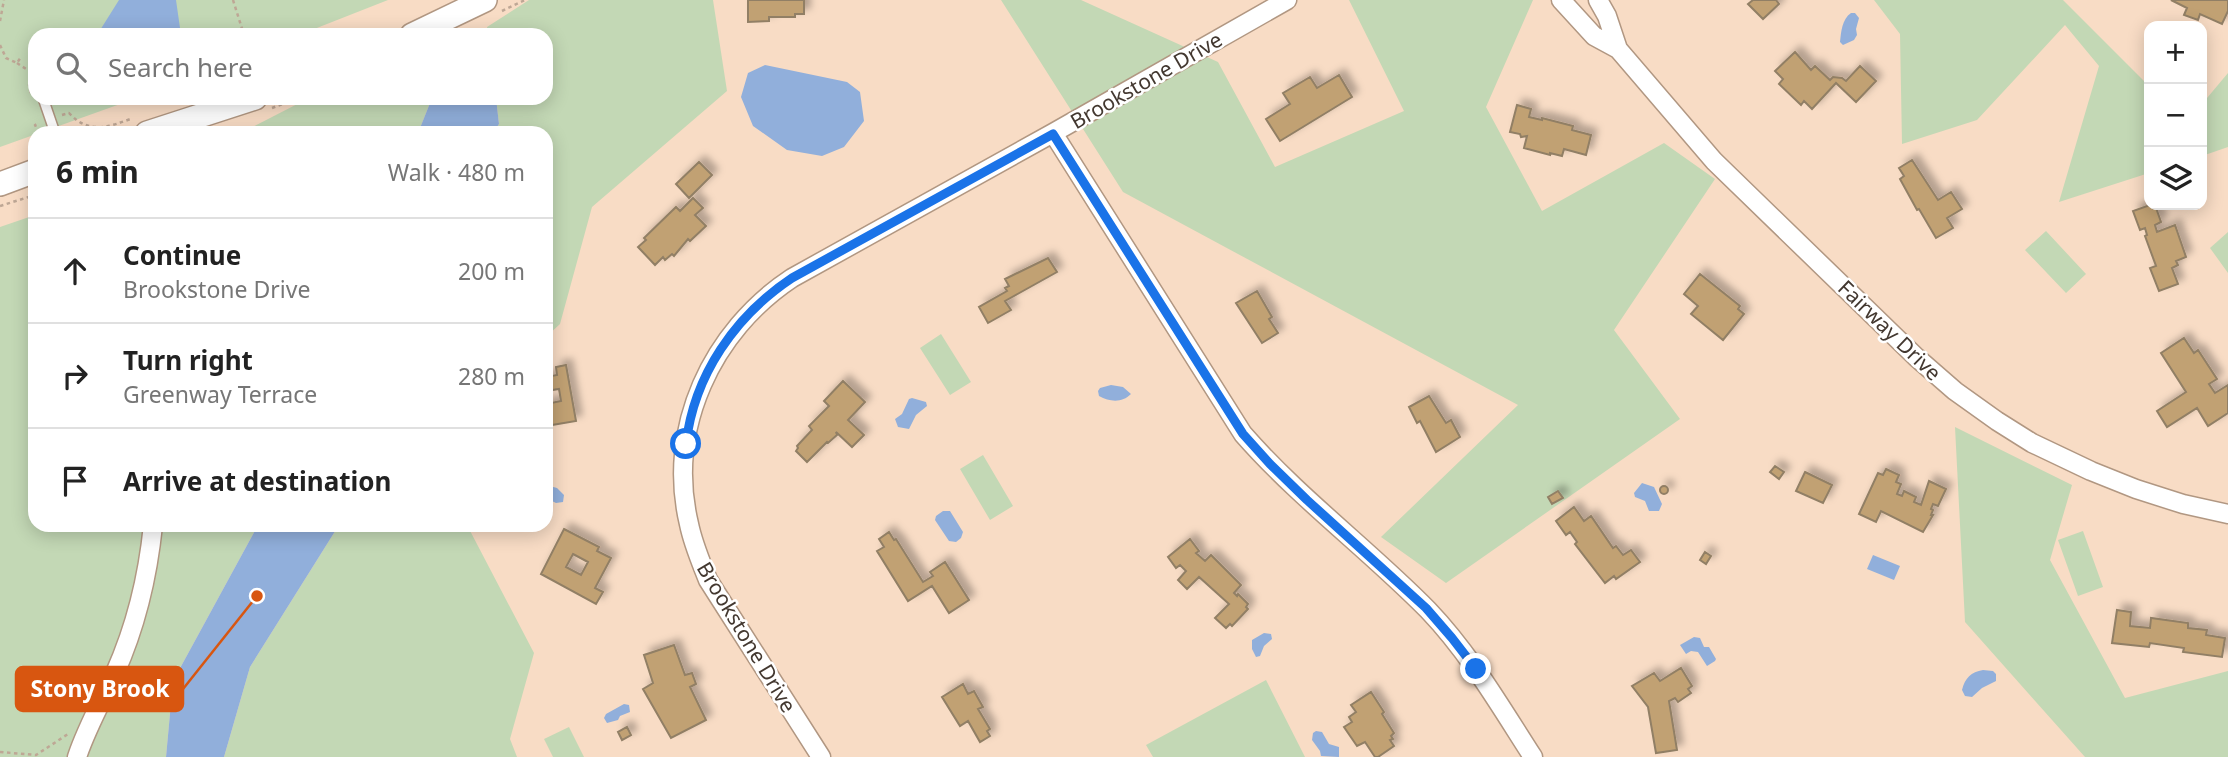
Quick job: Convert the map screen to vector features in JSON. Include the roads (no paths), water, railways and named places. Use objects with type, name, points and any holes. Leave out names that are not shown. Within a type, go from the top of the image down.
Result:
[{"type":"street","name":"Brookstone Drive","points":[[821,757],[720,600],[697,554],[688,523],[683,481],[687,430],[695,399],[706,373],[723,345],[745,316],[792,278],[1053,134],[1287,0]]},
{"type":"street","name":"Fairway Drive","points":[[1561,0],[1594,36],[1618,49],[1714,160],[1916,357],[1955,391],[2032,443],[2091,471],[2183,504],[2228,514]]},
{"type":"street","name":"Fairway Drive","points":[[1598,0],[1607,16],[1618,49]]},
{"type":"street","points":[[432,28],[493,6]]},
{"type":"street","points":[[143,124],[225,105]]},
{"type":"street","points":[[1053,134],[1243,434],[1307,500],[1426,608],[1476,669],[1533,757]]},
{"type":"street","points":[[0,184],[28,174]]},
{"type":"street","points":[[77,757],[132,628],[146,577],[152,532]]},
{"type":"lane","points":[[46,105],[53,126]]},
{"type":"water","points":[[119,0],[176,0],[180,28],[101,28]]},
{"type":"water","points":[[1851,13],[1855,13],[1859,18],[1857,35],[1854,40],[1843,45],[1840,42],[1842,26]]},
{"type":"water","points":[[765,65],[847,82],[860,92],[864,121],[844,147],[822,156],[787,150],[753,126],[741,97],[748,73]]},
{"type":"water","points":[[429,105],[497,105],[498,126],[421,126]]},
{"type":"water","points":[[1111,385],[1123,387],[1131,394],[1116,401],[1099,396],[1100,388]]},
{"type":"water","points":[[912,398],[926,402],[927,406],[916,415],[909,429],[898,427],[895,419],[902,414]]},
{"type":"water","points":[[1642,483],[1654,487],[1662,504],[1659,511],[1649,511],[1645,501],[1635,497],[1634,493]]},
{"type":"water","points":[[553,487],[564,495],[563,502],[553,502]]},
{"type":"water","points":[[943,511],[950,511],[963,532],[956,542],[949,541],[935,520]]},
{"type":"water","points":[[254,532],[335,532],[250,667],[224,757],[166,757],[173,681]]},
{"type":"water","points":[[1873,555],[1900,566],[1894,580],[1867,569]]},
{"type":"water","points":[[1264,633],[1271,634],[1272,639],[1264,646],[1260,656],[1256,657],[1252,640]]},
{"type":"water","points":[[1694,637],[1700,638],[1704,647],[1709,647],[1715,661],[1707,666],[1698,652],[1691,651],[1686,654],[1680,645]]},
{"type":"water","points":[[1993,671],[1996,681],[1972,697],[1965,696],[1962,690],[1967,679],[1975,672]]},
{"type":"water","points":[[624,704],[629,705],[630,712],[607,723],[604,718],[606,714]]},
{"type":"water","points":[[1316,731],[1322,732],[1329,744],[1339,747],[1339,757],[1321,756],[1312,740]]},
{"type":"place","name":"Stony Brook","points":[[257,596]]}]
